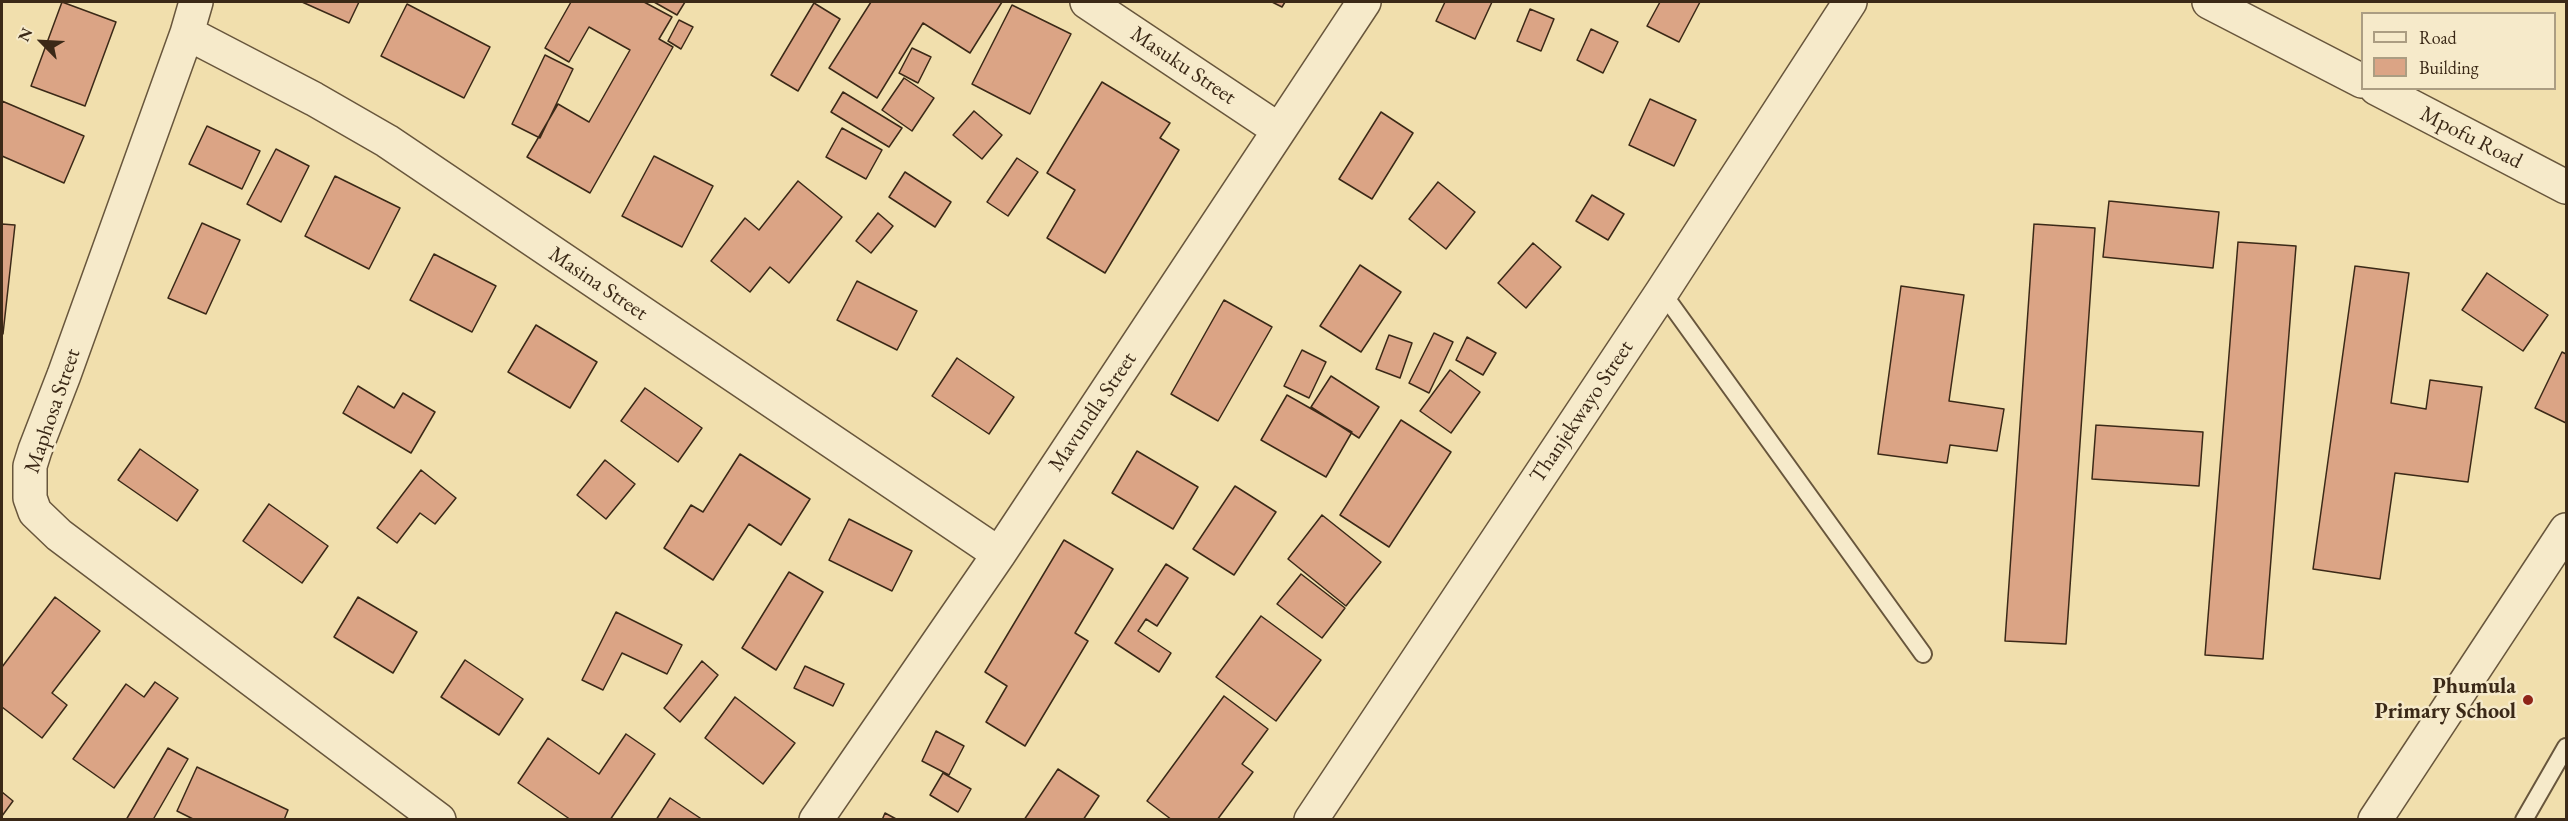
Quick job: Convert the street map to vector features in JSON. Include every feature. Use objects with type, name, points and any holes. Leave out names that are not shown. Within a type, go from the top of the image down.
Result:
[{"type":"street","name":"Maphosa Street","points":[[196,2],[187,33],[35,450],[30,466],[30,498],[36,512],[59,536],[439,819]]},
{"type":"street","name":"Masuku Street","points":[[1087,2],[1279,130]]},
{"type":"street","name":"Mavundla Street","points":[[816,819],[999,554],[1364,2]]},
{"type":"street","name":"Thanjekwayo Street","points":[[1311,819],[1662,292],[1850,2]]},
{"type":"street","points":[[2209,2],[2361,80]]},
{"type":"street","name":"Masina Street","points":[[187,33],[314,99],[387,141],[999,554]]},
{"type":"street","name":"Mpofu Road","points":[[2380,90],[2566,188]]},
{"type":"street","points":[[2375,819],[2566,530]]},
{"type":"lane","points":[[1662,292],[1923,654]]},
{"type":"lane","points":[[2524,819],[2566,747]]},
{"type":"building","points":[[62,2],[116,22],[85,106],[31,86]]},
{"type":"building","points":[[302,2],[359,2],[349,23]]},
{"type":"building","points":[[571,2],[644,2],[672,17],[659,39],[673,47],[590,193],[527,157],[558,104],[589,122],[630,50],[589,27],[569,62],[545,48]]},
{"type":"building","points":[[654,2],[685,2],[677,15]]},
{"type":"building","points":[[871,2],[1002,2],[970,53],[923,23],[877,98],[829,68]]},
{"type":"building","points":[[1272,2],[1285,2],[1282,7]]},
{"type":"building","points":[[1445,2],[1492,2],[1475,39],[1436,21]]},
{"type":"building","points":[[1660,2],[1700,2],[1679,42],[1647,26]]},
{"type":"building","points":[[814,3],[840,19],[798,91],[771,75]]},
{"type":"building","points":[[407,4],[490,47],[464,98],[381,56]]},
{"type":"building","points":[[1012,5],[1071,34],[1030,114],[972,84]]},
{"type":"building","points":[[1530,9],[1554,19],[1541,51],[1517,41]]},
{"type":"building","points":[[679,20],[693,27],[681,49],[668,41]]},
{"type":"building","points":[[1591,29],[1618,42],[1603,73],[1577,60]]},
{"type":"building","points":[[912,48],[931,57],[918,83],[899,73]]},
{"type":"building","points":[[545,55],[573,69],[540,138],[512,124]]},
{"type":"building","points":[[904,78],[934,98],[912,131],[882,110]]},
{"type":"building","points":[[1102,82],[1170,123],[1160,138],[1179,150],[1105,273],[1047,238],[1075,190],[1047,173]]},
{"type":"building","points":[[843,92],[902,128],[889,147],[831,112]]},
{"type":"building","points":[[1650,99],[1696,120],[1674,166],[1629,145]]},
{"type":"building","points":[[2,101],[84,136],[64,183],[2,156]]},
{"type":"building","points":[[974,111],[1002,135],[982,159],[953,135]]},
{"type":"building","points":[[1381,112],[1413,133],[1372,199],[1339,179]]},
{"type":"building","points":[[207,126],[260,151],[242,189],[189,164]]},
{"type":"building","points":[[842,128],[882,150],[866,179],[826,157]]},
{"type":"building","points":[[276,149],[309,166],[281,222],[247,204]]},
{"type":"building","points":[[654,156],[713,186],[682,247],[622,216]]},
{"type":"building","points":[[1017,158],[1038,172],[1008,216],[987,202]]},
{"type":"building","points":[[905,172],[951,202],[935,227],[889,197]]},
{"type":"building","points":[[335,176],[400,208],[369,269],[305,236]]},
{"type":"building","points":[[798,181],[842,217],[789,283],[770,267],[750,292],[711,261],[745,218],[759,230]]},
{"type":"building","points":[[1438,182],[1475,212],[1446,249],[1409,219]]},
{"type":"building","points":[[1592,195],[1624,214],[1608,240],[1576,221]]},
{"type":"building","points":[[2109,201],[2219,212],[2213,268],[2103,257]]},
{"type":"building","points":[[878,213],[893,226],[871,253],[856,241]]},
{"type":"building","points":[[202,223],[240,240],[206,314],[168,298]]},
{"type":"building","points":[[2,224],[15,225],[3,334],[2,334]]},
{"type":"building","points":[[2034,224],[2095,228],[2066,644],[2005,641]]},
{"type":"building","points":[[2238,242],[2296,246],[2263,659],[2205,655]]},
{"type":"building","points":[[1533,243],[1561,267],[1526,308],[1498,283]]},
{"type":"building","points":[[434,254],[496,286],[472,332],[410,300]]},
{"type":"building","points":[[1360,265],[1401,292],[1361,352],[1320,326]]},
{"type":"building","points":[[2355,266],[2409,273],[2391,403],[2426,409],[2430,380],[2482,387],[2468,482],[2395,473],[2380,579],[2313,569]]},
{"type":"building","points":[[2487,273],[2548,315],[2523,351],[2462,310]]},
{"type":"building","points":[[857,281],[917,311],[897,350],[837,320]]},
{"type":"building","points":[[1901,286],[1964,295],[1949,401],[2004,409],[1997,451],[1950,445],[1947,463],[1878,454]]},
{"type":"building","points":[[1224,300],[1272,327],[1218,421],[1171,394]]},
{"type":"building","points":[[536,325],[597,362],[570,408],[508,372]]},
{"type":"building","points":[[1434,333],[1453,342],[1429,393],[1409,383]]},
{"type":"building","points":[[1389,335],[1412,343],[1400,378],[1376,369]]},
{"type":"building","points":[[1467,337],[1496,353],[1483,375],[1456,360]]},
{"type":"building","points":[[1302,350],[1326,362],[1309,398],[1284,386]]},
{"type":"building","points":[[2562,352],[2566,354],[2566,423],[2535,408]]},
{"type":"building","points":[[957,358],[1014,397],[989,434],[932,396]]},
{"type":"building","points":[[1450,370],[1480,392],[1451,433],[1420,411]]},
{"type":"building","points":[[1331,376],[1379,407],[1359,438],[1311,407]]},
{"type":"building","points":[[358,386],[394,408],[403,393],[435,412],[411,453],[343,413]]},
{"type":"building","points":[[645,388],[702,428],[678,462],[621,421]]},
{"type":"building","points":[[1287,395],[1352,432],[1326,477],[1261,440]]},
{"type":"building","points":[[1401,420],[1451,452],[1389,547],[1340,515]]},
{"type":"building","points":[[2096,425],[2203,432],[2199,486],[2092,479]]},
{"type":"building","points":[[140,449],[198,490],[177,521],[118,480]]},
{"type":"building","points":[[1137,451],[1198,487],[1173,529],[1112,493]]},
{"type":"building","points":[[740,454],[810,499],[781,545],[749,524],[713,580],[664,548],[691,505],[703,512]]},
{"type":"building","points":[[605,460],[635,484],[606,519],[577,495]]},
{"type":"building","points":[[421,470],[456,498],[435,524],[420,513],[397,543],[377,528]]},
{"type":"building","points":[[1235,486],[1276,512],[1234,575],[1193,549]]},
{"type":"building","points":[[269,504],[328,546],[302,583],[243,541]]},
{"type":"building","points":[[1322,515],[1381,562],[1346,606],[1288,559]]},
{"type":"building","points":[[849,519],[912,551],[892,591],[829,560]]},
{"type":"building","points":[[1064,540],[1113,569],[1075,633],[1088,641],[1025,746],[986,722],[1007,686],[985,672]]},
{"type":"building","points":[[1166,564],[1188,578],[1157,626],[1146,619],[1138,631],[1171,653],[1159,672],[1115,643]]},
{"type":"building","points":[[789,572],[823,592],[776,670],[742,648]]},
{"type":"building","points":[[1301,574],[1345,608],[1322,638],[1277,604]]},
{"type":"building","points":[[55,597],[100,631],[52,693],[67,705],[42,738],[2,707],[2,667]]},
{"type":"building","points":[[358,597],[417,632],[393,673],[334,637]]},
{"type":"building","points":[[616,612],[682,645],[667,674],[622,653],[603,690],[582,680]]},
{"type":"building","points":[[1261,616],[1321,660],[1276,721],[1216,677]]},
{"type":"building","points":[[465,660],[523,699],[499,735],[441,697]]},
{"type":"building","points":[[702,661],[718,675],[680,722],[664,708]]},
{"type":"building","points":[[805,666],[844,684],[833,706],[794,688]]},
{"type":"building","points":[[155,682],[178,698],[114,788],[73,759],[126,684],[144,697]]},
{"type":"building","points":[[1224,696],[1268,729],[1242,764],[1253,772],[1217,820],[1172,820],[1147,801]]},
{"type":"building","points":[[735,697],[795,743],[763,784],[705,738]]},
{"type":"building","points":[[936,731],[964,746],[949,775],[922,761]]},
{"type":"building","points":[[626,734],[655,754],[610,820],[571,820],[518,783],[548,738],[599,774]]},
{"type":"building","points":[[168,748],[188,759],[154,818],[157,820],[126,820]]},
{"type":"building","points":[[197,767],[288,810],[284,820],[195,820],[177,811]]},
{"type":"building","points":[[1058,769],[1099,796],[1083,820],[1024,820]]},
{"type":"building","points":[[943,773],[971,789],[958,812],[930,795]]},
{"type":"building","points":[[2,792],[13,801],[2,816]]},
{"type":"building","points":[[670,798],[703,820],[656,820]]},
{"type":"building","points":[[885,813],[898,820],[882,820]]},
{"type":"place","name":"Phumula Primary School","points":[[2528,700]]}]
